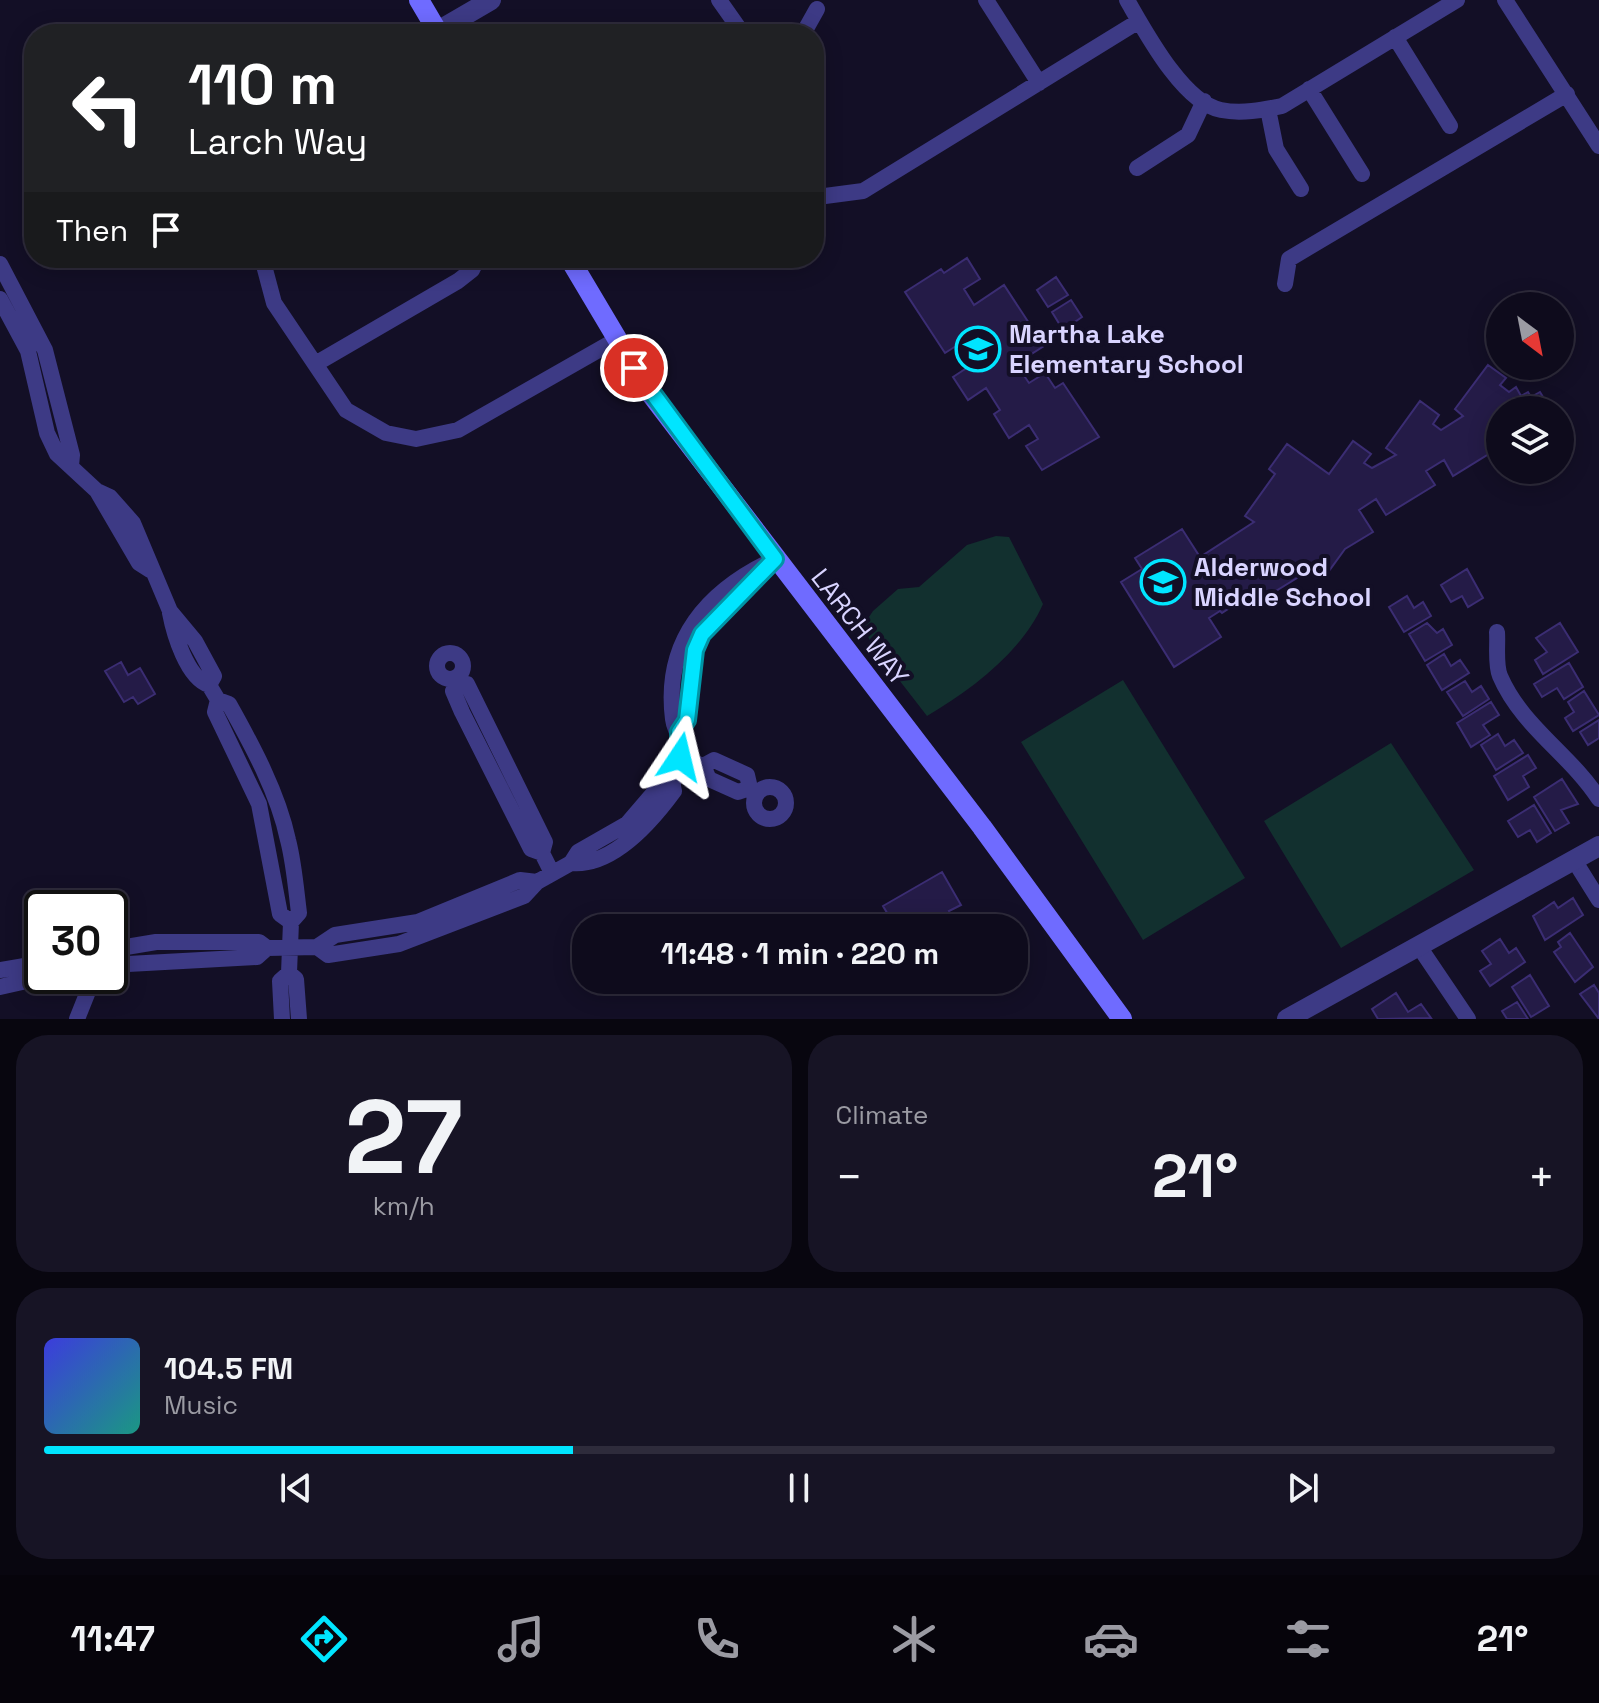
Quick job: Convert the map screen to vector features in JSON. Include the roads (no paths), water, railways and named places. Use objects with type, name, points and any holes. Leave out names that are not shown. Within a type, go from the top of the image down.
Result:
[{"type":"main road","points":[[419,0],[434,24]]},
{"type":"main road","name":"LARCH WAY","points":[[575,268],[647,389],[982,827],[1122,1019]]},
{"type":"street","points":[[453,24],[491,0]]},
{"type":"street","points":[[719,0],[736,24]]},
{"type":"street","points":[[986,0],[1039,83]]},
{"type":"street","points":[[1127,0],[1191,93],[1219,110],[1282,106],[1457,0]]},
{"type":"street","points":[[1505,0],[1599,146]]},
{"type":"street","points":[[809,24],[817,9]]},
{"type":"street","points":[[825,196],[863,191],[1139,21]]},
{"type":"street","points":[[1395,37],[1450,126]]},
{"type":"street","points":[[1309,89],[1362,174]]},
{"type":"street","points":[[1285,284],[1289,259],[1567,94]]},
{"type":"street","points":[[1137,168],[1188,135],[1204,101]]},
{"type":"street","points":[[1268,109],[1276,149],[1301,189]]},
{"type":"street","points":[[0,264],[45,350],[72,455],[71,466]]},
{"type":"street","points":[[265,268],[274,303],[346,410],[386,433],[416,439],[458,430],[616,340]]},
{"type":"street","points":[[317,363],[458,281],[473,268]]},
{"type":"street","points":[[0,299],[28,351],[47,433],[57,454],[97,491],[110,497],[133,523],[146,549],[150,570],[170,611],[173,632],[195,675],[209,685],[218,700],[215,712],[259,804],[280,914],[291,922],[289,973],[280,981],[282,1019]]},
{"type":"street","points":[[128,964],[257,957],[267,948],[317,947],[335,935],[387,930],[440,916],[520,880],[537,882],[571,863],[578,852],[627,824],[657,789],[671,783],[680,757],[679,732],[687,720],[695,650],[702,634],[775,559]]},
{"type":"street","points":[[1497,632],[1499,674],[1520,709],[1549,744],[1581,771],[1599,799]]},
{"type":"street","points":[[457,680],[467,684],[523,797],[545,842],[542,853],[552,873]]},
{"type":"street","points":[[680,757],[703,766],[709,779],[738,792],[753,791]]},
{"type":"street","points":[[1287,1019],[1599,846]]},
{"type":"street","points":[[1574,860],[1599,900]]},
{"type":"street","points":[[1418,945],[1468,1019]]},
{"type":"street","points":[[0,970],[24,966]]},
{"type":"street","points":[[289,973],[296,979],[299,1019]]},
{"type":"street","points":[[0,987],[24,982]]},
{"type":"street","points":[[77,1019],[87,994]]},
{"type":"place","name":"Martha Lake Elementary School","points":[[978,349]]},
{"type":"place","name":"Alderwood Middle School","points":[[1163,582]]}]
